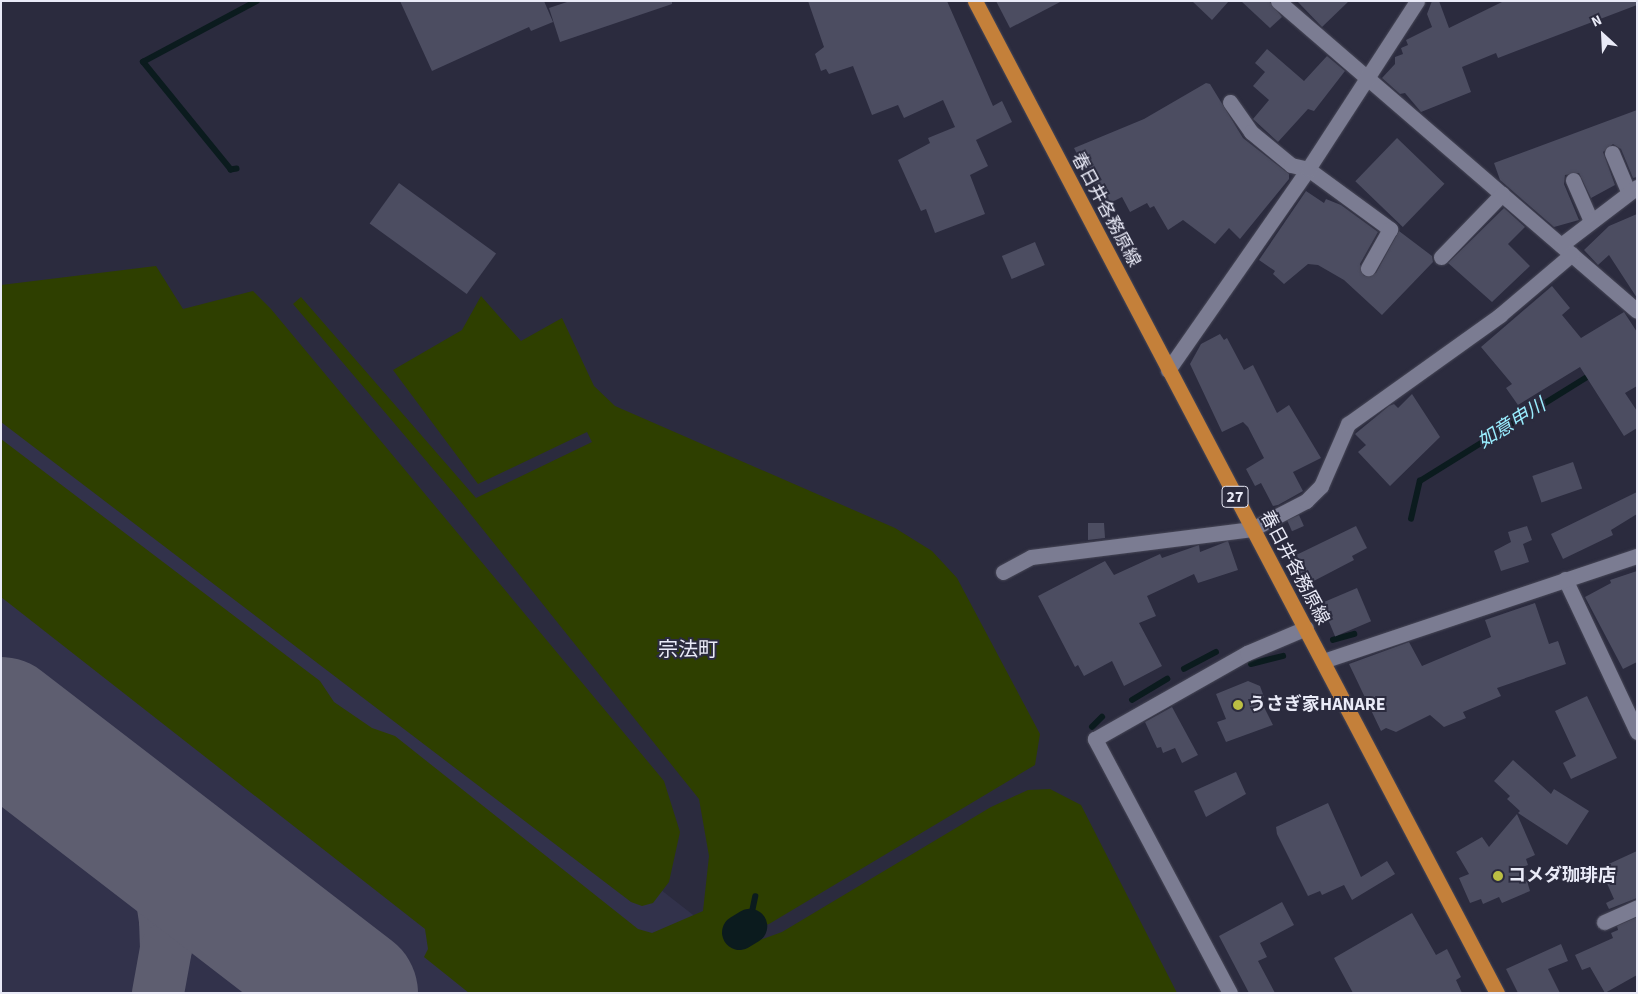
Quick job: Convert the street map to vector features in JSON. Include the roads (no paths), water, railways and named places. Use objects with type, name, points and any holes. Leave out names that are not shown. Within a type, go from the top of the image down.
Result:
[{"type":"main road","name":"春日井各務原線","points":[[975,1],[1497,993]]},
{"type":"street","points":[[1278,1],[1637,312]]},
{"type":"street","points":[[1168,370],[1369,79],[1417,1]]},
{"type":"street","points":[[1230,102],[1251,132],[1291,165],[1308,169],[1390,229],[1368,268]]},
{"type":"street","points":[[1003,572],[1031,557],[1252,528],[1306,501],[1321,486],[1348,424],[1500,314],[1566,250],[1591,221],[1632,189],[1612,153]]},
{"type":"street","points":[[1573,180],[1591,221]]},
{"type":"street","points":[[1441,257],[1502,194]]},
{"type":"street","points":[[1323,661],[1637,556]]},
{"type":"street","points":[[1565,579],[1637,732]]},
{"type":"street","points":[[1230,993],[1095,740],[1247,653],[1306,628]]},
{"type":"street","points":[[1604,922],[1637,907]]},
{"type":"waterway","points":[[237,169],[231,170],[143,62],[257,1]]},
{"type":"waterway","name":"如意申川","points":[[1411,519],[1420,481],[1592,374]]},
{"type":"waterway","name":"如意申川","points":[[1333,640],[1354,634]]},
{"type":"waterway","name":"如意申川","points":[[1184,669],[1216,652]]},
{"type":"waterway","name":"如意申川","points":[[1251,664],[1283,656]]},
{"type":"waterway","name":"如意申川","points":[[1132,700],[1167,679]]},
{"type":"waterway","name":"如意申川","points":[[1092,727],[1102,717]]},
{"type":"waterway","points":[[749,926],[755,897]]},
{"type":"waterway","name":"如意申川","points":[[749,926],[762,922]]},
{"type":"waterway","name":"如意申川","points":[[739,932],[749,926]]},
{"type":"place","name":"うさぎ家HANARE","points":[[1238,705]]},
{"type":"place","name":"コメダ珈琲店","points":[[1498,876]]},
{"type":"district","name":"宗法町","points":[[688,650]]}]
